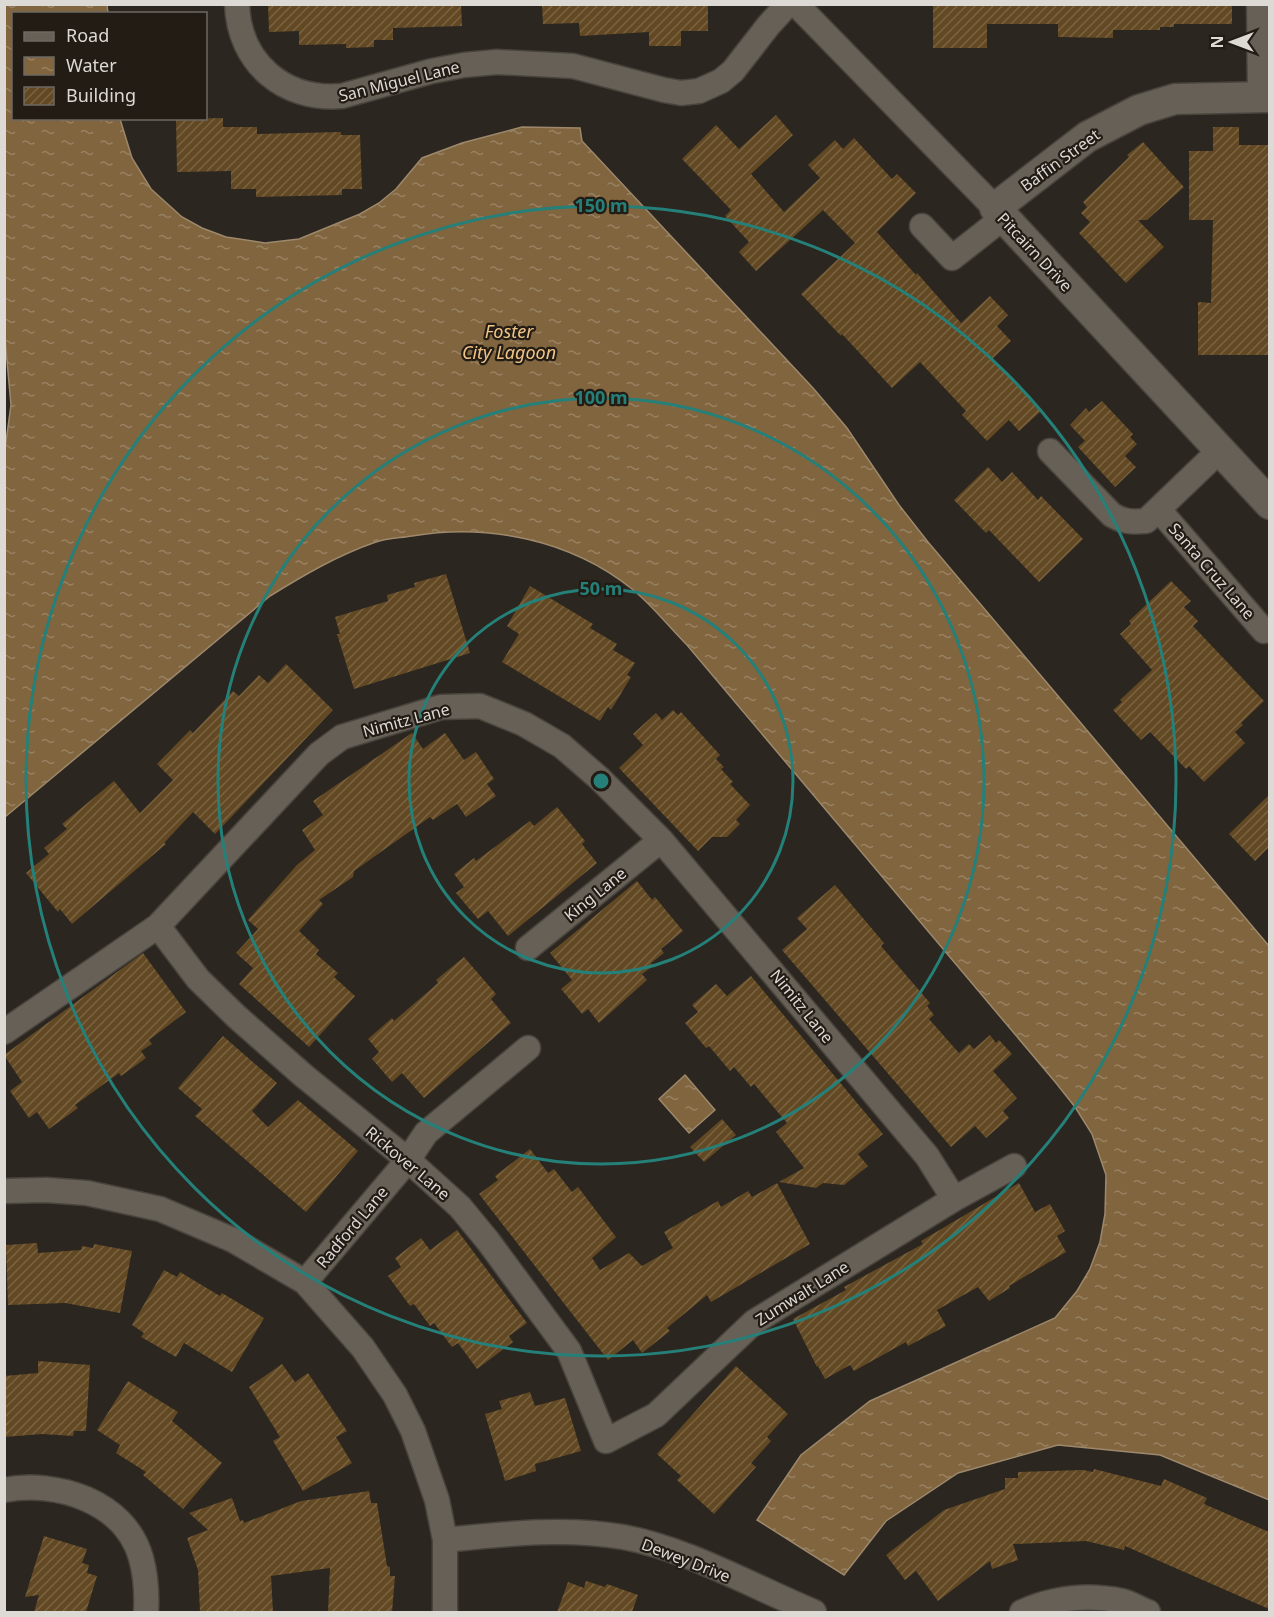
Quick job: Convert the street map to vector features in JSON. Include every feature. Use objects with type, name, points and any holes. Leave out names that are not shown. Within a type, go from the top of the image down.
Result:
[{"type":"street","name":"San Miguel Lane","points":[[237,4],[239,27],[245,44],[262,70],[292,89],[313,96],[328,97],[342,96],[432,71],[497,62],[573,66],[681,93],[699,91],[721,81],[733,71],[788,4]]},
{"type":"street","name":"Pitcairn Drive","points":[[796,4],[999,213],[1269,504]]},
{"type":"street","points":[[1259,4],[1265,97]]},
{"type":"street","name":"Baffin Street","points":[[999,213],[1087,137],[1139,110],[1175,99],[1265,97]]},
{"type":"street","points":[[922,226],[952,258],[999,213]]},
{"type":"street","name":"Santa Cruz Lane","points":[[1050,452],[1112,515],[1124,522],[1146,521],[1219,451]]},
{"type":"street","name":"Santa Cruz Lane","points":[[1159,510],[1264,631]]},
{"type":"street","name":"Nimitz Lane","points":[[4,1032],[158,926],[319,754],[342,737],[441,707],[480,706],[524,724],[561,746],[600,779],[662,840],[927,1156],[954,1199]]},
{"type":"street","name":"King Lane","points":[[528,948],[662,840]]},
{"type":"street","name":"Rickover Lane","points":[[158,926],[198,979],[237,1017],[460,1207],[488,1241],[569,1351],[606,1441]]},
{"type":"street","name":"Radford Lane","points":[[305,1282],[408,1161],[426,1133],[528,1048]]},
{"type":"street","name":"Zumwalt Lane","points":[[606,1441],[656,1415],[754,1322],[954,1199],[1014,1166]]},
{"type":"street","points":[[4,1191],[46,1190],[87,1193],[160,1209],[233,1240],[305,1282],[363,1348],[395,1395],[413,1431],[437,1500],[445,1540],[445,1612]]},
{"type":"street","points":[[4,1490],[54,1488],[81,1497],[108,1510],[127,1530],[141,1555],[147,1586],[146,1612]]},
{"type":"street","name":"Dewey Drive","points":[[445,1540],[532,1532],[621,1537],[652,1544],[689,1557],[814,1612]]},
{"type":"street","points":[[1022,1612],[1050,1601],[1083,1597],[1123,1602],[1148,1612]]},
{"type":"water","name":"Foster City Lagoon","points":[[5,4],[107,5],[108,12],[12,12],[12,120],[120,120],[132,158],[151,189],[182,217],[226,237],[265,243],[299,239],[360,214],[379,203],[396,189],[422,158],[462,143],[522,127],[580,128],[582,141],[813,388],[847,428],[899,505],[928,542],[1269,946],[1269,1500],[1160,1455],[1058,1445],[958,1473],[886,1521],[844,1575],[757,1520],[801,1455],[870,1401],[1055,1318],[1077,1291],[1090,1269],[1100,1242],[1105,1214],[1106,1175],[1092,1134],[1075,1107],[687,645],[653,609],[632,589],[583,558],[528,539],[470,532],[389,539],[348,553],[308,573],[270,596],[5,817],[4,456],[11,405],[4,328]]},
{"type":"water","points":[[685,1075],[715,1110],[689,1133],[659,1099]]},
{"type":"building","points":[[268,4],[461,4],[462,26],[393,28],[393,40],[374,40],[374,47],[346,48],[346,44],[299,45],[299,31],[269,32]]},
{"type":"building","points":[[542,4],[708,4],[708,31],[681,31],[681,46],[649,46],[649,32],[580,36],[579,23],[543,24]]},
{"type":"building","points":[[933,4],[1232,4],[1232,24],[1174,24],[1174,27],[1160,27],[1160,30],[1113,30],[1113,38],[1058,37],[1058,24],[987,24],[987,48],[933,48]]},
{"type":"building","points":[[776,115],[793,135],[751,174],[784,212],[820,178],[808,165],[835,140],[843,149],[854,138],[892,179],[897,174],[916,193],[877,232],[961,323],[990,296],[1008,315],[997,326],[1011,341],[992,359],[1041,411],[1019,431],[1009,420],[987,441],[962,415],[966,411],[920,362],[892,388],[801,294],[855,243],[823,210],[756,271],[739,252],[749,242],[725,216],[731,210],[682,159],[716,125],[739,149]]},
{"type":"building","points":[[223,118],[223,127],[257,127],[257,134],[341,132],[341,135],[360,135],[362,189],[342,189],[342,195],[256,197],[256,189],[231,189],[231,171],[177,172],[176,120]]},
{"type":"building","points":[[1213,127],[1239,127],[1239,145],[1269,145],[1269,355],[1198,355],[1198,302],[1211,303],[1213,220],[1189,220],[1189,151],[1213,151]]},
{"type":"building","points":[[1143,142],[1184,187],[1147,220],[1138,220],[1164,247],[1126,283],[1079,233],[1090,222],[1081,213],[1087,207],[1083,202],[1129,157],[1127,155]]},
{"type":"building","points":[[1102,401],[1133,434],[1130,437],[1137,444],[1125,456],[1136,467],[1115,487],[1078,447],[1085,441],[1070,425],[1086,408],[1089,412]]},
{"type":"building","points":[[988,467],[1002,482],[1012,472],[1038,500],[1041,496],[1083,539],[1039,582],[989,530],[986,533],[954,500]]},
{"type":"building","points":[[446,574],[470,653],[354,689],[337,634],[340,634],[335,617],[388,601],[387,595],[415,587],[414,583]]},
{"type":"building","points":[[1171,581],[1191,601],[1184,607],[1198,621],[1193,626],[1264,701],[1235,732],[1245,743],[1204,782],[1189,766],[1186,769],[1150,732],[1141,740],[1113,710],[1122,702],[1120,700],[1152,670],[1120,634],[1131,624],[1129,621]]},
{"type":"building","points":[[530,586],[593,624],[590,628],[617,644],[613,650],[635,663],[627,675],[631,677],[611,710],[608,707],[600,721],[502,662],[519,634],[507,626]]},
{"type":"building","points":[[286,664],[333,710],[215,834],[193,812],[164,843],[166,844],[72,924],[60,909],[58,912],[26,873],[49,854],[44,848],[67,829],[62,824],[114,781],[140,813],[173,780],[157,764],[190,730],[193,733],[233,691],[239,696],[259,675],[268,683]]},
{"type":"building","points":[[673,710],[678,715],[681,712],[720,755],[716,759],[724,767],[721,769],[733,782],[730,784],[750,805],[736,820],[740,824],[727,837],[712,837],[698,851],[619,768],[643,745],[633,734],[656,713],[662,720]]},
{"type":"building","points":[[412,733],[423,749],[445,733],[464,760],[476,752],[494,779],[487,784],[496,796],[466,817],[457,804],[433,820],[430,817],[354,871],[353,877],[319,900],[323,904],[299,931],[319,950],[316,954],[338,973],[334,977],[355,996],[309,1047],[239,984],[253,968],[236,953],[258,929],[248,920],[297,865],[315,850],[302,830],[323,815],[313,801]]},
{"type":"building","points":[[1269,795],[1269,847],[1255,861],[1229,834]]},
{"type":"building","points":[[557,807],[585,841],[582,844],[597,863],[508,936],[488,911],[478,919],[456,893],[464,887],[454,874],[474,858],[476,861],[530,821],[534,826]]},
{"type":"building","points":[[637,881],[652,900],[655,897],[683,931],[661,949],[664,953],[651,963],[653,966],[642,974],[647,980],[599,1023],[588,1009],[582,1014],[561,989],[572,980],[550,953]]},
{"type":"building","points":[[835,885],[884,943],[881,946],[930,1003],[927,1006],[934,1015],[929,1019],[959,1053],[969,1044],[974,1049],[990,1035],[996,1043],[999,1040],[1012,1054],[993,1071],[1017,1098],[1003,1111],[1009,1118],[986,1138],[975,1126],[951,1147],[782,950],[807,929],[797,918]]},
{"type":"building","points":[[143,953],[186,1012],[149,1040],[152,1044],[141,1051],[146,1058],[121,1076],[119,1073],[75,1105],[78,1108],[49,1129],[37,1112],[29,1118],[10,1091],[22,1082],[4,1055]]},
{"type":"building","points":[[464,957],[496,994],[491,999],[511,1023],[424,1098],[402,1073],[392,1082],[372,1059],[379,1052],[368,1039],[392,1018],[394,1021],[438,983],[436,980]]},
{"type":"building","points":[[751,976],[883,1134],[858,1154],[868,1166],[844,1185],[823,1183],[816,1188],[779,1182],[804,1168],[776,1132],[787,1123],[754,1084],[751,1087],[734,1067],[730,1071],[685,1023],[698,1012],[692,1005],[716,984],[727,996]]},
{"type":"building","points":[[223,1036],[277,1083],[252,1111],[268,1127],[298,1100],[358,1151],[306,1212],[195,1116],[202,1109],[178,1088]]},
{"type":"building","points":[[722,1119],[736,1135],[704,1162],[690,1147]]},
{"type":"building","points":[[530,1149],[548,1173],[554,1169],[572,1192],[578,1187],[616,1237],[592,1258],[600,1270],[629,1253],[642,1266],[673,1248],[664,1232],[718,1201],[721,1207],[748,1191],[752,1197],[777,1183],[810,1244],[711,1302],[707,1295],[667,1328],[670,1331],[642,1353],[633,1340],[608,1360],[479,1194],[498,1180],[495,1176]]},
{"type":"building","points":[[1019,1183],[1035,1212],[1050,1204],[1065,1231],[1057,1236],[1066,1252],[1009,1286],[1010,1288],[989,1301],[978,1287],[937,1310],[946,1326],[908,1346],[906,1342],[854,1371],[850,1365],[825,1379],[793,1319],[846,1290],[844,1287],[923,1244],[921,1241]]},
{"type":"building","points":[[457,1230],[527,1323],[509,1336],[513,1342],[477,1369],[458,1343],[452,1347],[434,1323],[430,1326],[414,1304],[410,1306],[388,1276],[401,1267],[395,1258],[421,1238],[430,1250]]},
{"type":"building","points":[[37,1243],[38,1253],[81,1250],[82,1246],[93,1248],[94,1244],[132,1251],[120,1313],[65,1303],[8,1305],[6,1245]]},
{"type":"building","points":[[164,1270],[177,1277],[180,1272],[220,1296],[222,1293],[264,1318],[232,1372],[184,1343],[176,1357],[141,1337],[144,1333],[132,1325]]},
{"type":"building","points":[[38,1361],[90,1365],[86,1431],[74,1431],[73,1436],[42,1434],[4,1437],[4,1376],[38,1373]]},
{"type":"building","points":[[282,1364],[295,1382],[308,1373],[347,1431],[336,1437],[352,1463],[303,1491],[273,1441],[280,1437],[249,1387]]},
{"type":"building","points":[[736,1366],[788,1414],[767,1437],[771,1441],[751,1463],[756,1467],[714,1514],[677,1480],[681,1476],[657,1454]]},
{"type":"building","points":[[128,1381],[178,1412],[172,1421],[222,1463],[183,1509],[143,1475],[146,1472],[116,1453],[120,1445],[97,1430]]},
{"type":"building","points":[[530,1392],[535,1406],[565,1398],[581,1451],[535,1464],[536,1471],[505,1481],[485,1414],[502,1409],[499,1401]]},
{"type":"building","points":[[1094,1469],[1161,1486],[1164,1479],[1207,1498],[1204,1504],[1269,1532],[1269,1609],[1125,1546],[1124,1550],[1086,1541],[1013,1544],[1018,1560],[992,1569],[990,1561],[938,1601],[916,1571],[905,1580],[886,1555],[944,1510],[1005,1489],[1005,1478],[1018,1478],[1018,1472],[1083,1470],[1093,1472]]},
{"type":"building","points":[[369,1491],[371,1503],[377,1503],[390,1576],[395,1576],[392,1612],[328,1611],[330,1568],[271,1576],[273,1612],[200,1612],[198,1570],[187,1538],[208,1530],[189,1513],[232,1498],[240,1521],[243,1520],[244,1523],[301,1501]]},
{"type":"building","points":[[44,1536],[87,1549],[82,1563],[89,1565],[87,1573],[97,1576],[86,1612],[34,1612],[39,1595],[25,1597]]},
{"type":"building","points":[[586,1581],[605,1587],[607,1584],[638,1595],[632,1612],[557,1612],[568,1582],[584,1588]]}]
